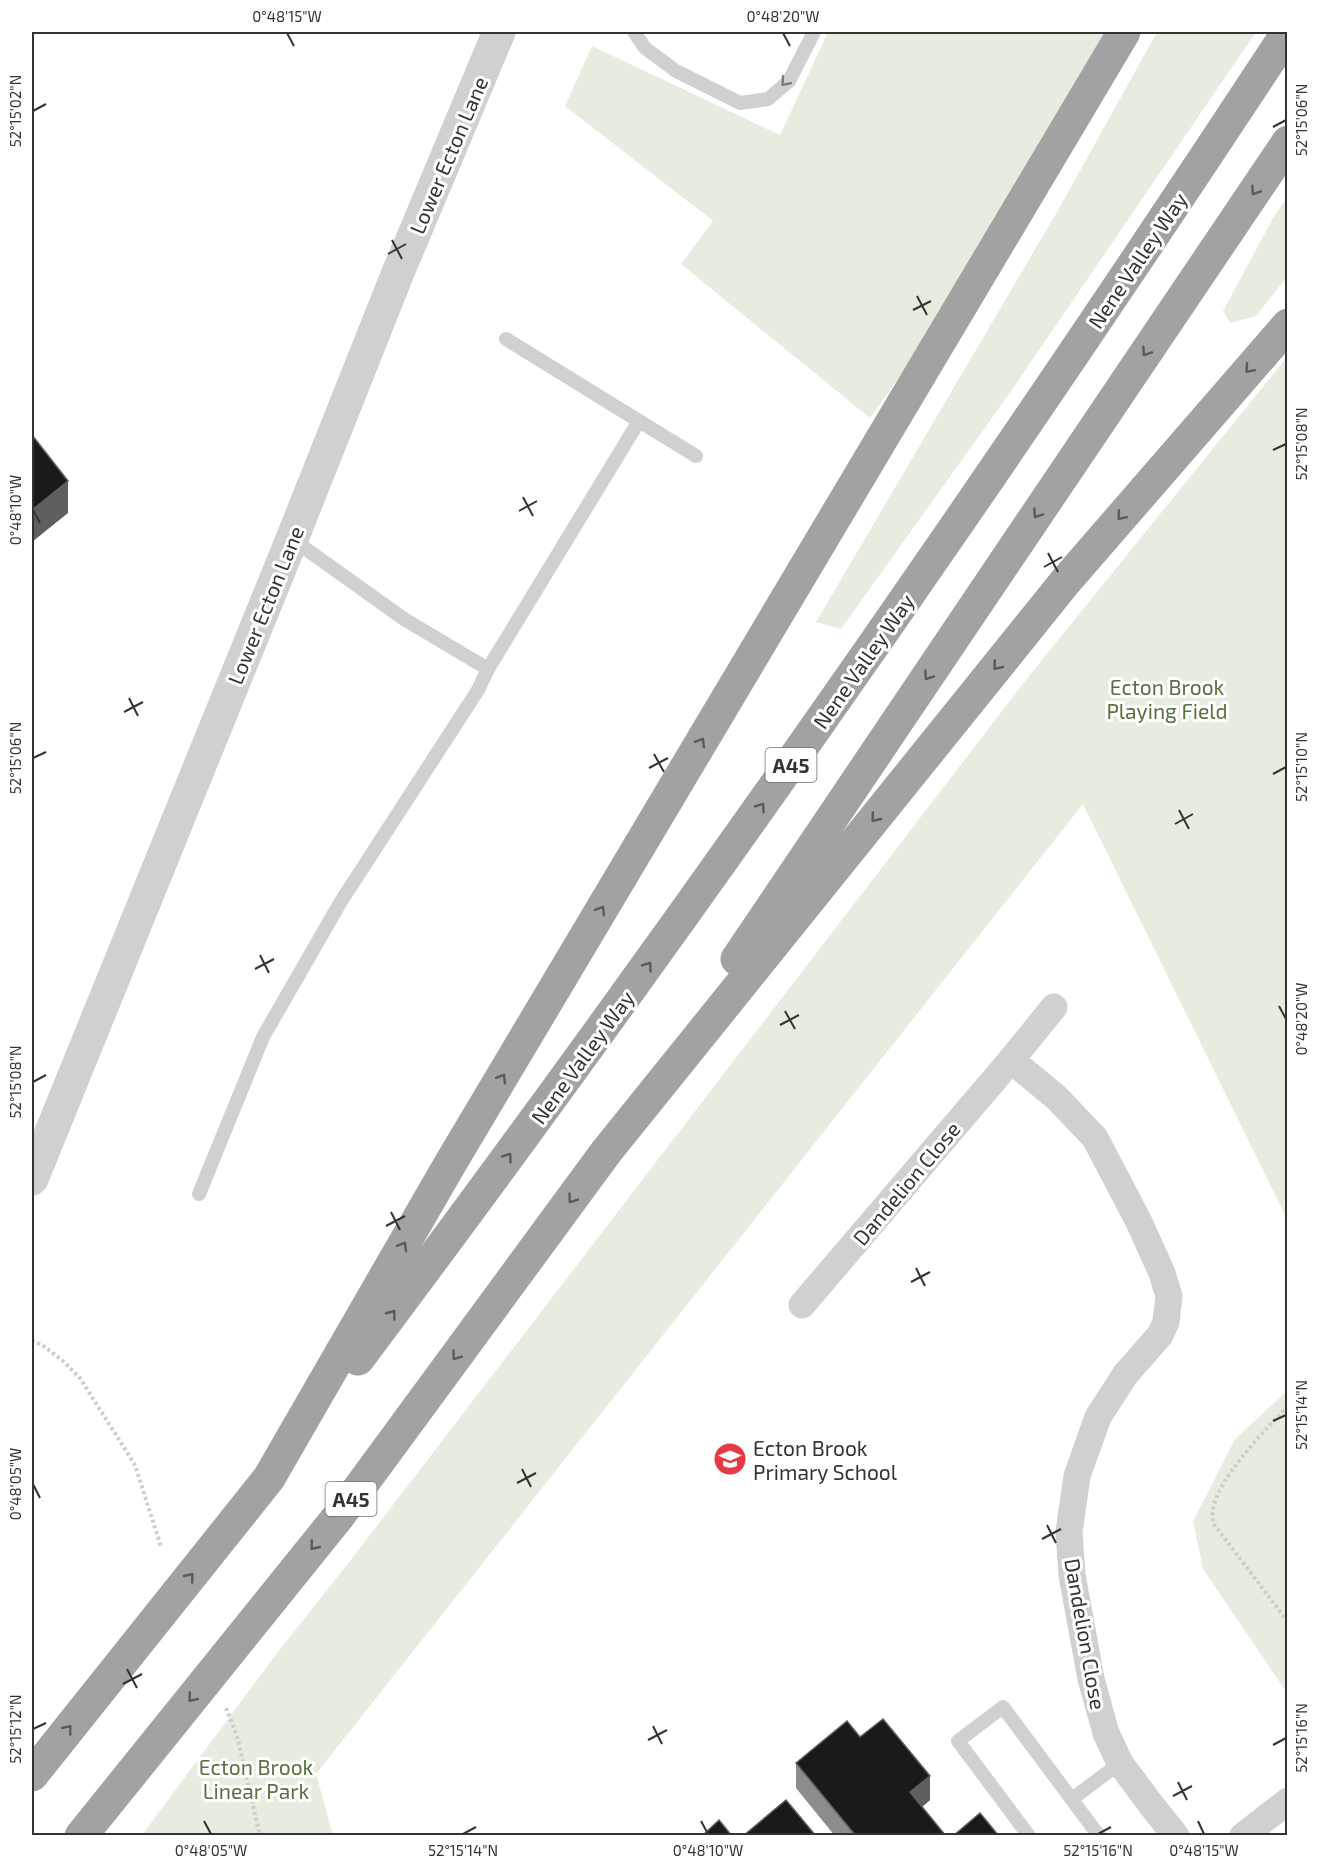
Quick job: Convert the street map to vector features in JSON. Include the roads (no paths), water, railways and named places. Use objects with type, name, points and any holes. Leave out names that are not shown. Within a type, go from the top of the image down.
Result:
[{"type":"highway","points":[[269,1478],[450,1164],[1124,32]]},
{"type":"highway","name":"Nene Valley Way","points":[[269,1478],[604,1028],[805,745],[1136,264],[1287,32]]},
{"type":"highway","name":"A45","points":[[81,1836],[338,1517],[606,1152],[1287,142]]},
{"type":"highway","points":[[606,1152],[1065,582],[1287,325]]},
{"type":"highway","name":"A45","points":[[32,1775],[269,1478]]},
{"type":"street","name":"Lower Ecton Lane","points":[[32,1179],[397,275],[499,32]]},
{"type":"street","name":"Dandelion Close","points":[[802,1305],[1054,1007]]},
{"type":"street","name":"Dandelion Close","points":[[1011,1060],[1057,1098],[1095,1138],[1167,1284],[1169,1296],[1166,1322],[1160,1335],[1125,1375],[1098,1417],[1077,1476],[1069,1532],[1072,1575],[1091,1679],[1106,1733],[1120,1763],[1176,1836]]},
{"type":"street","points":[[1243,1836],[1287,1801]]},
{"type":"lane","points":[[634,32],[645,48],[676,71],[740,104],[768,99],[789,81],[814,32]]},
{"type":"lane","points":[[506,339],[696,456]]},
{"type":"lane","points":[[200,1194],[263,1037],[340,903],[478,690],[488,669],[639,421]]},
{"type":"lane","points":[[292,539],[404,619],[488,669]]},
{"type":"lane","points":[[1029,1836],[958,1741],[1003,1707],[1099,1836]]},
{"type":"lane","points":[[1072,1799],[1120,1763]]},
{"type":"place","name":"Ecton Brook Primary School","points":[[730,1459]]},
{"type":"park label","name":"Ecton Brook Playing Field","points":[[1167,698]]},
{"type":"park label","name":"Ecton Brook Linear Park","points":[[256,1778]]}]
